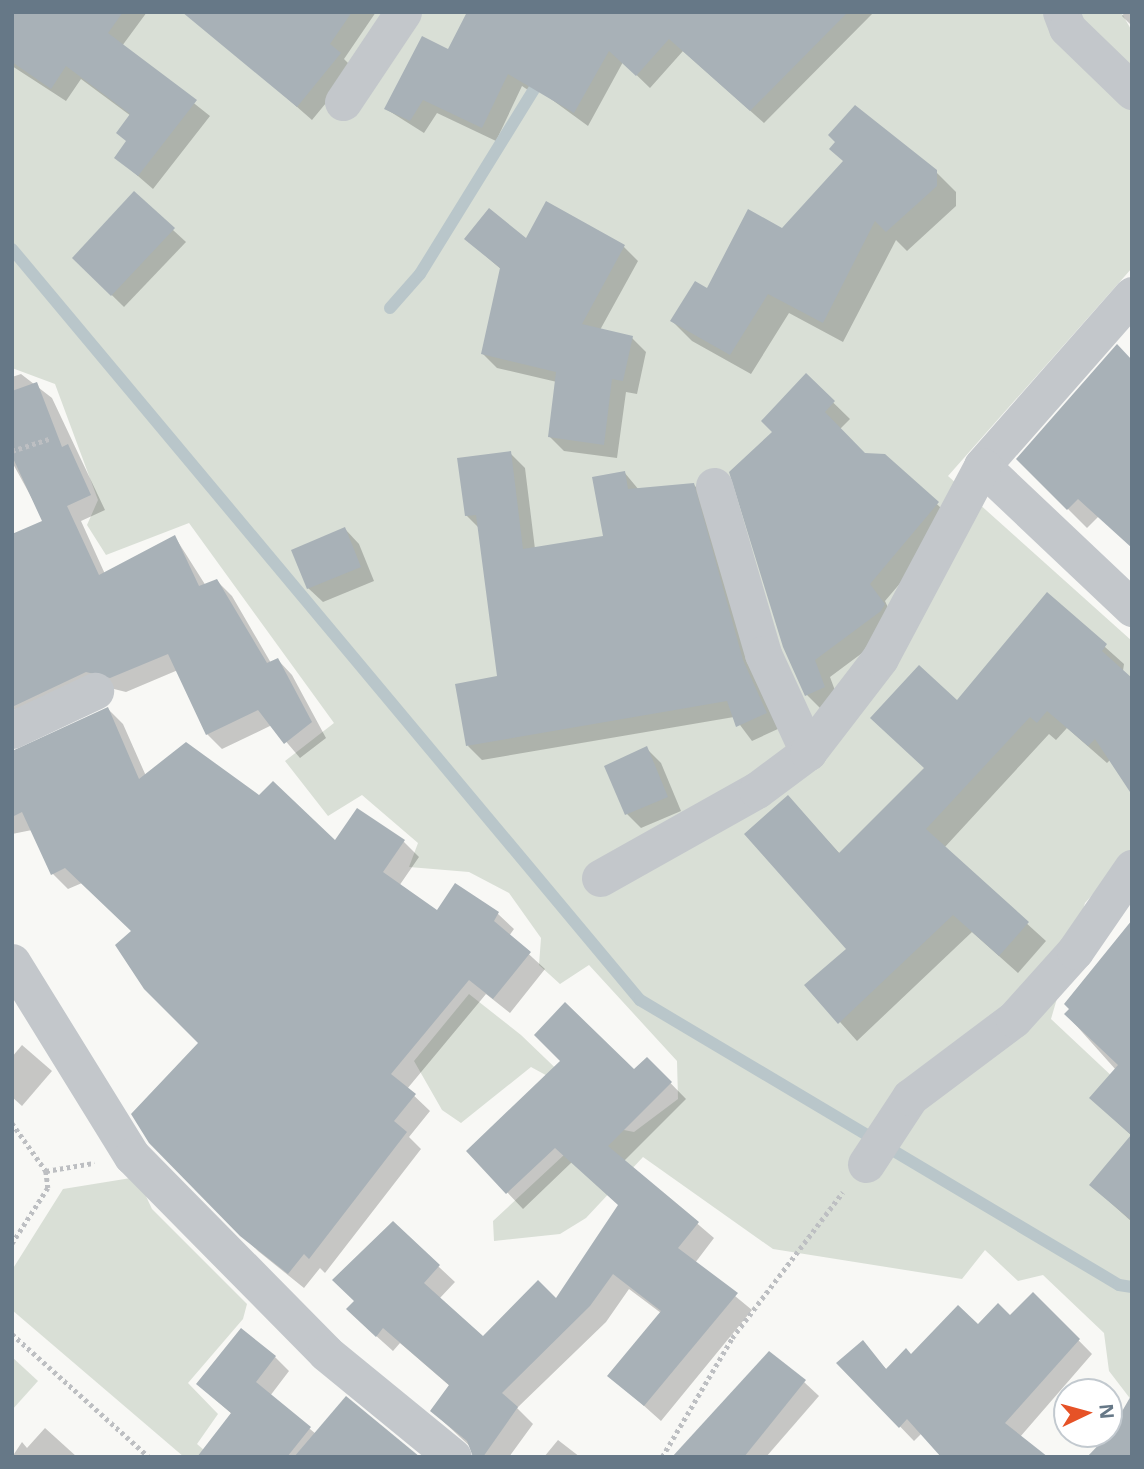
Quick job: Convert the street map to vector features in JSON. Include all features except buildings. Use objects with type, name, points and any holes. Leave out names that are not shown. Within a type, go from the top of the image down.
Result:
[{"type":"street","points":[[343,102],[403,12]]},
{"type":"street","points":[[1061,12],[1067,27],[1132,91]]},
{"type":"street","points":[[600,878],[757,790],[808,752],[880,658],[982,467],[1132,295]]},
{"type":"street","points":[[982,467],[1132,608]]},
{"type":"street","points":[[714,486],[763,654],[808,752]]},
{"type":"street","points":[[12,730],[95,691]]},
{"type":"street","points":[[866,1164],[910,1097],[1014,1019],[1075,951],[1132,868]]},
{"type":"street","points":[[12,962],[132,1156],[326,1353],[453,1457]]},
{"type":"path","points":[[12,451],[49,439]]},
{"type":"path","points":[[12,1123],[46,1171],[48,1188],[12,1244]]},
{"type":"path","points":[[663,1457],[732,1338],[866,1164]]},
{"type":"path","points":[[12,1334],[149,1457]]},
{"type":"shaded area","points":[[12,12],[1121,12],[1132,31],[1132,268],[948,476],[1132,641],[1132,851],[1085,903],[1051,1019],[1132,1095],[1132,1401],[1123,1389],[1123,1378],[1114,1378],[1109,1371],[1104,1333],[1043,1275],[1018,1281],[985,1250],[962,1279],[773,1249],[643,1157],[586,1218],[560,1234],[494,1241],[493,1221],[593,1128],[564,1085],[531,1067],[461,1123],[442,1110],[414,1061],[469,994],[521,1035],[619,1129],[634,1132],[678,1099],[677,1061],[589,965],[560,984],[539,965],[541,938],[509,893],[469,872],[409,867],[418,843],[362,795],[328,816],[285,761],[334,723],[189,523],[106,555],[87,525],[98,500],[55,384],[12,368]]},
{"type":"shaded area","points":[[137,1177],[152,1209],[247,1304],[243,1319],[188,1383],[218,1414],[197,1444],[212,1457],[184,1457],[12,1310],[12,1270],[63,1189]]},
{"type":"shaded area","points":[[12,1357],[38,1381],[12,1410]]},
{"type":"waterway","points":[[390,308],[420,274],[543,75]]},
{"type":"waterway","points":[[12,249],[640,1000],[1119,1285],[1132,1287]]}]
